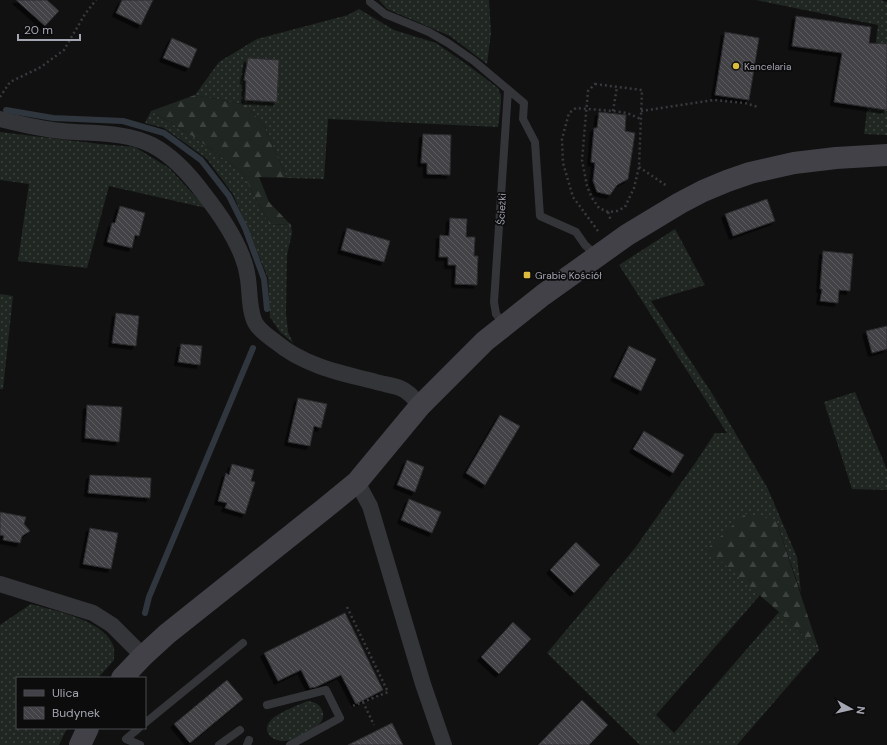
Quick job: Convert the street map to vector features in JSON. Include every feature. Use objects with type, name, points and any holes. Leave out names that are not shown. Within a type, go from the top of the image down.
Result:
[{"type":"street","points":[[0,119],[62,131],[101,133],[130,137],[141,140],[160,150],[190,176],[230,230],[244,262],[248,279],[253,318],[256,324],[276,343],[299,358],[347,374],[401,388],[412,396],[420,406]]},
{"type":"street","points":[[123,677],[167,634],[313,519],[357,482],[420,406],[485,341],[597,256],[680,203],[727,181],[768,168],[836,158],[887,155]]},
{"type":"street","points":[[357,482],[370,506],[444,745]]},
{"type":"street","points":[[0,584],[93,614],[112,625],[143,656]]},
{"type":"street","points":[[80,745],[88,729]]},
{"type":"lane","points":[[370,0],[370,2],[385,14],[429,32],[448,43],[474,61],[524,103],[523,119],[535,142],[540,216],[576,232],[585,245],[597,256]]},
{"type":"lane","name":"Ścieżki","points":[[505,325],[496,314],[494,302],[508,90]]},
{"type":"lane","points":[[146,723],[243,643]]},
{"type":"lane","points":[[267,705],[326,690],[340,718],[290,745]]},
{"type":"lane","points":[[124,742],[138,729]]},
{"type":"lane","points":[[219,745],[240,730]]},
{"type":"lane","points":[[124,742],[140,745]]},
{"type":"path","points":[[0,97],[10,82],[41,67],[64,50],[85,14],[96,0]]},
{"type":"path","points":[[595,84],[642,90],[639,167],[634,188],[625,207],[618,211],[608,212],[599,208],[592,198],[587,186],[582,160],[586,109],[588,91],[595,84]]},
{"type":"path","points":[[613,111],[617,87]]},
{"type":"path","points":[[641,111],[714,100],[758,106]]},
{"type":"path","points":[[598,232],[573,197],[562,163],[562,139],[569,113],[576,108],[613,111],[627,113],[641,119]]},
{"type":"path","points":[[639,167],[670,188]]},
{"type":"path","points":[[337,712],[388,692],[347,607]]},
{"type":"path","points":[[363,702],[374,725]]},
{"type":"green space","points":[[379,0],[489,0],[491,33],[487,64],[450,36],[387,9]]},
{"type":"green space","points":[[756,0],[881,0],[887,2],[887,135],[864,134],[878,25]]},
{"type":"green space","points":[[359,9],[394,30],[436,43],[498,88],[501,95],[501,103],[498,127],[328,119],[324,179],[287,178],[264,126],[246,105],[195,95],[219,62],[257,39],[348,15]]},
{"type":"green space","points":[[195,95],[246,105],[264,126],[287,178],[259,177],[269,202],[291,225],[269,224],[242,172],[194,137],[151,111]]},
{"type":"green space","points":[[151,111],[194,137],[242,172],[269,224],[291,225],[292,233],[287,255],[286,314],[288,332],[293,343],[280,332],[270,317],[268,278],[233,194],[206,158],[164,128],[145,123]]},
{"type":"green space","points":[[0,132],[135,147],[169,168],[206,208],[109,186],[87,268],[18,261],[29,184],[0,180]]},
{"type":"green space","points":[[675,229],[705,285],[651,301],[713,395],[768,489],[797,557],[801,593],[776,520],[753,588],[760,595],[656,715],[674,733],[779,612],[819,650],[737,745],[640,745],[547,653],[635,548],[715,433],[727,433],[619,265]]},
{"type":"green space","points":[[0,294],[13,296],[3,389],[0,389]]},
{"type":"green space","points":[[855,392],[887,470],[887,490],[852,489],[824,402]]},
{"type":"green space","points":[[745,514],[776,520],[819,650],[779,612],[707,549]]},
{"type":"green space","points":[[31,604],[65,613],[89,622],[107,636],[113,645],[114,660],[99,677],[16,677],[16,729],[67,729],[59,745],[0,745],[0,625]]},
{"type":"green space","points":[[308,701],[314,702],[321,708],[323,714],[322,720],[319,724],[308,732],[291,740],[279,741],[270,736],[267,728],[272,719],[283,712]]},
{"type":"building","points":[[16,0],[47,0],[59,11],[45,26]]},
{"type":"building","points":[[122,0],[153,0],[141,25],[116,13]]},
{"type":"building","points":[[796,16],[871,27],[869,43],[887,44],[887,110],[834,102],[842,53],[792,46]]},
{"type":"building","points":[[725,32],[759,38],[749,100],[715,95]]},
{"type":"building","points":[[172,38],[197,49],[189,68],[163,58]]},
{"type":"building","points":[[248,58],[279,60],[277,102],[245,100],[246,81],[244,80]]},
{"type":"building","points":[[599,112],[626,115],[625,131],[635,133],[628,179],[617,185],[610,195],[597,192],[593,181],[595,163],[591,162],[594,128],[597,128]]},
{"type":"building","points":[[423,134],[451,135],[450,175],[427,174],[427,163],[421,163]]},
{"type":"building","points":[[767,199],[775,221],[733,236],[725,214]]},
{"type":"building","points":[[120,206],[145,213],[139,236],[135,235],[132,248],[107,242],[112,223],[115,223]]},
{"type":"building","points":[[450,218],[467,219],[466,237],[475,237],[474,256],[478,256],[477,285],[455,284],[456,265],[448,265],[448,257],[439,257],[440,235],[449,236]]},
{"type":"building","points":[[347,228],[390,241],[384,262],[341,250]]},
{"type":"building","points":[[823,251],[853,254],[850,291],[839,290],[838,303],[820,301],[822,289],[820,289]]},
{"type":"building","points":[[116,313],[139,316],[136,346],[112,343]]},
{"type":"building","points":[[887,326],[887,349],[872,353],[866,331]]},
{"type":"building","points":[[181,344],[202,346],[200,365],[178,362]]},
{"type":"building","points":[[629,346],[656,359],[641,391],[614,377]]},
{"type":"building","points":[[298,398],[327,404],[321,428],[314,426],[310,446],[288,442]]},
{"type":"building","points":[[87,405],[122,407],[119,442],[85,438]]},
{"type":"building","points":[[500,415],[520,426],[485,485],[466,473]]},
{"type":"building","points":[[644,431],[684,455],[673,473],[633,449]]},
{"type":"building","points":[[407,460],[424,467],[415,492],[397,485]]},
{"type":"building","points":[[232,464],[254,470],[251,481],[255,482],[245,514],[225,508],[227,503],[218,501],[226,473],[229,475]]},
{"type":"building","points":[[90,475],[151,478],[150,498],[88,493]]},
{"type":"building","points":[[409,499],[441,512],[432,533],[401,520]]},
{"type":"building","points":[[0,512],[26,517],[24,524],[30,531],[22,536],[20,543],[3,540],[4,536],[0,535]]},
{"type":"building","points":[[90,528],[118,533],[111,569],[83,564]]},
{"type":"building","points":[[576,542],[600,565],[574,593],[550,570]]},
{"type":"building","points":[[345,613],[383,690],[356,704],[341,675],[316,687],[310,688],[301,670],[278,681],[264,653]]},
{"type":"building","points":[[513,622],[531,639],[499,674],[481,657]]},
{"type":"building","points":[[227,680],[243,699],[190,743],[174,724]]},
{"type":"building","points":[[582,700],[608,725],[589,745],[538,745]]},
{"type":"building","points":[[392,723],[403,745],[348,745]]},
{"type":"waterway","points":[[6,110],[53,118],[123,121],[164,133],[201,160],[229,196],[245,228],[264,279],[267,309]]},
{"type":"waterway","points":[[145,613],[149,597],[253,348]]},
{"type":"place","name":"Kancelaria","points":[[736,66]]},
{"type":"place","name":"Grabie Kościół","points":[[527,275]]}]
